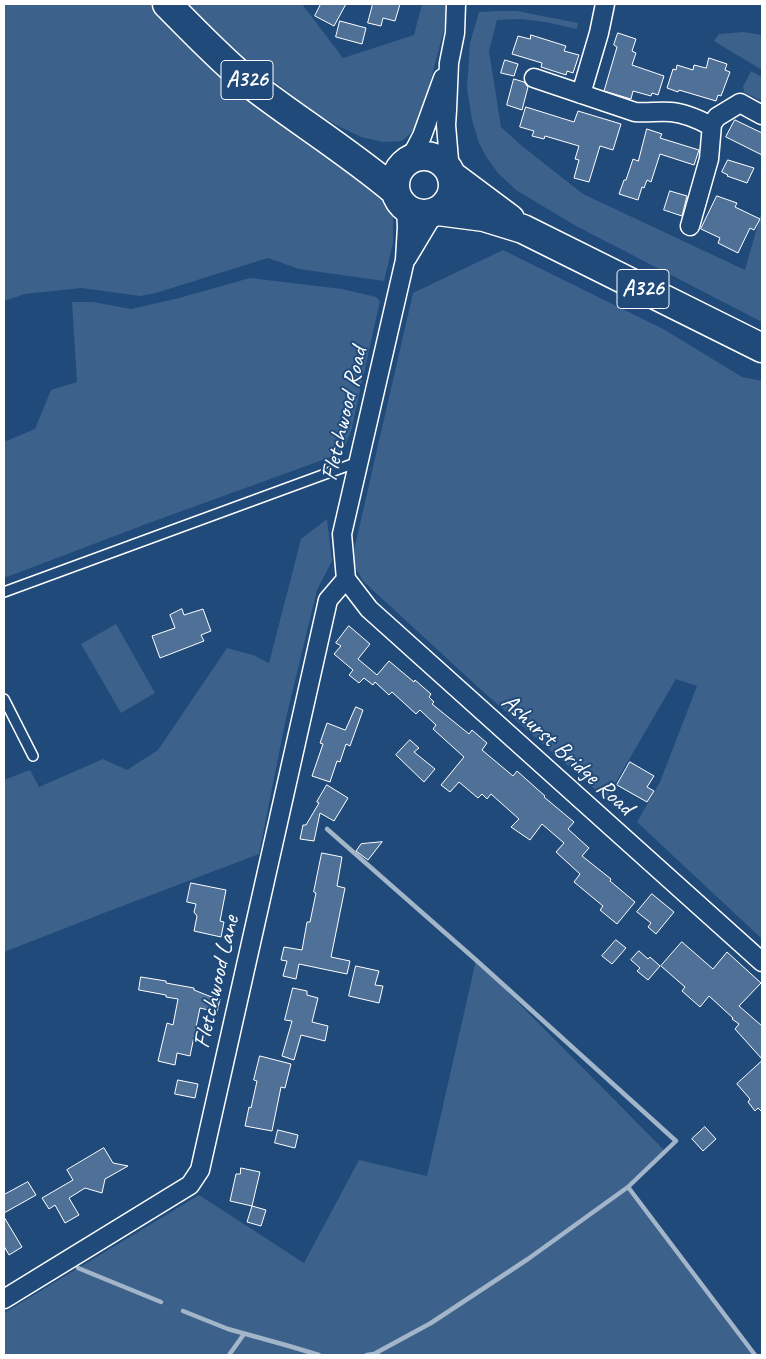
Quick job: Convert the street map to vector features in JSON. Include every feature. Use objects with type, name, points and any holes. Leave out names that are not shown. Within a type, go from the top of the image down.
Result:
[{"type":"main road","name":"A326","points":[[167,4],[220,57],[252,84],[321,136],[337,145],[381,159],[408,160]]},
{"type":"main road","name":"A326","points":[[337,145],[400,200]]},
{"type":"main road","points":[[425,156],[433,157],[446,165],[453,182],[451,196],[444,207],[436,212],[424,215],[414,213],[400,200],[395,178],[397,172],[408,160],[425,156]]},
{"type":"main road","name":"A326","points":[[451,174],[524,229]]},
{"type":"main road","name":"A326","points":[[436,212],[484,217],[524,229],[762,348]]},
{"type":"street","points":[[451,174],[446,126],[449,64],[455,33],[456,4]]},
{"type":"street","points":[[455,33],[466,4]]},
{"type":"street","points":[[581,94],[599,33],[605,4]]},
{"type":"street","points":[[408,160],[422,136],[449,64]]},
{"type":"street","points":[[534,78],[635,112],[682,114],[711,126]]},
{"type":"street","points":[[690,226],[709,159],[711,126],[716,117],[740,103],[762,115]]},
{"type":"street","name":"Fletchwood Road","points":[[346,579],[342,534],[406,260],[408,227],[400,200]]},
{"type":"street","name":"Fletchwood Road","points":[[406,260],[436,212]]},
{"type":"street","name":"Ashurst Bridge Road","points":[[346,579],[369,609],[762,962]]},
{"type":"street","name":"Fletchwood Lane","points":[[4,1299],[190,1185],[200,1170],[328,600],[346,579]]},
{"type":"lane","points":[[4,592],[359,462]]},
{"type":"lane","points":[[4,699],[33,756]]},
{"type":"shaded area","points":[[4,4],[156,4],[362,177],[393,213],[393,243],[384,281],[299,269],[268,258],[141,296],[81,288],[25,294],[4,301]]},
{"type":"shaded area","points":[[185,4],[302,4],[343,58],[414,35],[422,4],[448,5],[445,26],[422,113],[414,130],[402,141],[383,142],[361,137],[314,112],[209,31]]},
{"type":"shaded area","points":[[517,11],[578,23],[577,29],[521,19],[497,20],[489,51],[501,127],[583,194],[745,270],[762,210],[762,322],[576,226],[516,190],[498,173],[479,143],[472,120],[467,88],[470,43],[479,12]]},
{"type":"shaded area","points":[[743,32],[762,35],[762,70],[714,41],[719,34]]},
{"type":"shaded area","points":[[751,71],[762,77],[762,101],[744,92],[743,87]]},
{"type":"shaded area","points":[[503,250],[665,330],[742,377],[762,381],[762,939],[637,822],[660,782],[697,686],[676,679],[606,799],[479,688],[363,581],[354,565],[354,550],[413,293]]},
{"type":"shaded area","points":[[250,278],[342,289],[376,297],[380,301],[351,431],[342,453],[4,578],[4,442],[35,429],[51,390],[77,382],[72,302],[93,302],[131,309]]},
{"type":"shaded area","points":[[327,519],[332,561],[317,590],[286,718],[259,854],[4,952],[4,780],[30,770],[39,787],[103,759],[127,770],[158,750],[227,648],[253,655],[269,663],[301,539]]},
{"type":"shaded area","points":[[116,624],[155,693],[121,713],[81,644]]},
{"type":"shaded area","points":[[476,960],[666,1152],[628,1187],[755,1355],[4,1355],[4,1313],[199,1195],[304,1263],[359,1160],[427,1176]]},
{"type":"building","points":[[321,4],[346,4],[334,26],[315,16]]},
{"type":"building","points":[[373,4],[400,4],[395,21],[383,18],[381,26],[368,23]]},
{"type":"building","points":[[340,21],[366,28],[362,44],[336,37]]},
{"type":"building","points":[[618,33],[636,39],[632,51],[636,53],[632,65],[664,76],[658,95],[652,93],[651,96],[633,91],[631,99],[604,91],[617,47],[614,45]]},
{"type":"building","points":[[531,35],[566,46],[564,51],[579,55],[573,73],[567,71],[566,75],[541,67],[542,63],[512,54],[518,36],[530,39]]},
{"type":"building","points":[[709,58],[727,64],[725,70],[730,72],[721,96],[718,95],[716,101],[667,88],[673,69],[676,70],[677,65],[693,70],[694,65],[706,68]]},
{"type":"building","points":[[505,60],[518,64],[514,76],[501,73]]},
{"type":"building","points":[[514,79],[524,82],[528,87],[522,110],[507,105]]},
{"type":"building","points":[[526,107],[574,122],[578,111],[621,124],[613,150],[600,146],[589,182],[574,178],[579,160],[575,159],[579,146],[545,136],[544,139],[532,136],[534,131],[520,127]]},
{"type":"building","points":[[735,120],[762,133],[762,155],[726,137]]},
{"type":"building","points":[[647,129],[662,134],[660,138],[699,150],[694,165],[660,154],[651,182],[647,180],[644,188],[642,187],[638,200],[619,194],[633,159],[638,161]]},
{"type":"building","points":[[728,160],[754,168],[747,183],[727,176],[722,172]]},
{"type":"building","points":[[670,191],[687,196],[682,216],[664,210]]},
{"type":"building","points":[[717,196],[737,203],[735,207],[760,219],[754,230],[750,228],[738,253],[718,243],[720,238],[701,229]]},
{"type":"building","points":[[182,609],[184,615],[203,609],[211,631],[201,635],[204,641],[160,658],[152,636],[175,628],[170,615]]},
{"type":"building","points":[[349,626],[370,644],[358,659],[377,675],[389,661],[414,682],[415,680],[431,694],[429,697],[434,702],[432,704],[469,734],[472,730],[487,743],[482,750],[513,776],[517,771],[574,822],[568,829],[589,848],[582,856],[611,879],[610,881],[635,902],[617,924],[600,910],[603,906],[574,882],[580,874],[556,852],[564,843],[542,824],[530,840],[511,827],[519,819],[491,794],[487,799],[482,794],[478,798],[459,782],[450,792],[441,785],[464,757],[433,729],[436,725],[420,710],[416,714],[392,692],[389,695],[375,682],[373,685],[364,678],[359,683],[349,675],[353,670],[334,654],[341,646],[336,643]]},
{"type":"building","points":[[356,707],[363,710],[350,746],[346,744],[340,762],[337,761],[330,782],[312,776],[323,744],[320,743],[327,723],[345,730]]},
{"type":"building","points":[[410,740],[419,748],[414,752],[435,769],[424,782],[396,755]]},
{"type":"building","points":[[630,762],[654,776],[647,787],[654,791],[647,802],[617,785]]},
{"type":"building","points":[[327,785],[348,798],[334,821],[320,813],[314,841],[300,839],[303,825],[306,825]]},
{"type":"building","points":[[382,842],[368,860],[356,851],[361,844]]},
{"type":"building","points":[[322,853],[342,857],[337,886],[345,888],[331,957],[350,961],[347,974],[299,964],[296,979],[283,976],[287,961],[281,960],[284,947],[302,950],[307,922],[310,922],[316,893],[314,892]]},
{"type":"building","points":[[191,883],[226,890],[220,921],[224,922],[221,937],[194,931],[197,916],[194,912],[196,904],[187,902]]},
{"type":"building","points":[[652,894],[674,912],[656,934],[648,927],[651,923],[637,912]]},
{"type":"building","points":[[616,940],[626,948],[612,964],[602,956]]},
{"type":"building","points":[[682,942],[713,969],[727,952],[761,983],[739,1006],[762,1026],[762,1059],[735,1029],[739,1024],[733,1018],[709,996],[700,1007],[682,991],[685,987],[661,966]]},
{"type":"building","points":[[639,951],[648,959],[650,957],[660,966],[648,980],[637,971],[640,968],[631,960]]},
{"type":"building","points":[[356,966],[379,971],[375,985],[383,986],[379,1003],[349,996]]},
{"type":"building","points":[[141,977],[194,988],[194,990],[220,999],[217,1012],[200,1008],[190,1056],[177,1053],[175,1065],[158,1061],[167,1023],[173,1025],[178,999],[139,990]]},
{"type":"building","points":[[293,988],[307,991],[307,995],[318,998],[312,1022],[328,1026],[325,1041],[301,1035],[294,1060],[282,1056],[292,1021],[285,1020]]},
{"type":"building","points":[[260,1056],[291,1064],[285,1088],[281,1087],[272,1131],[245,1126],[257,1081],[254,1080]]},
{"type":"building","points":[[762,1061],[762,1112],[758,1108],[755,1111],[748,1102],[750,1099],[737,1084]]},
{"type":"building","points":[[178,1080],[198,1084],[195,1098],[175,1094]]},
{"type":"building","points":[[705,1127],[716,1139],[703,1151],[692,1139]]},
{"type":"building","points":[[278,1130],[298,1135],[295,1148],[275,1143]]},
{"type":"building","points":[[104,1148],[113,1163],[128,1166],[105,1179],[102,1193],[85,1188],[69,1198],[79,1215],[65,1223],[55,1205],[49,1209],[42,1198],[73,1180],[67,1170]]},
{"type":"building","points":[[241,1168],[260,1172],[252,1206],[230,1201],[236,1174],[240,1174]]},
{"type":"building","points":[[28,1182],[36,1195],[4,1213],[4,1195]]},
{"type":"building","points":[[252,1206],[266,1210],[261,1226],[247,1222]]},
{"type":"building","points":[[4,1217],[22,1247],[9,1255],[4,1246]]},
{"type":"waterway","points":[[327,829],[476,960],[676,1141],[628,1187],[755,1355]]},
{"type":"waterway","points":[[367,1355],[374,1354],[431,1323],[528,1259],[628,1187]]},
{"type":"waterway","points":[[78,1268],[161,1302]]},
{"type":"waterway","points":[[183,1311],[228,1329],[319,1355]]},
{"type":"waterway","points":[[229,1355],[244,1334]]}]
